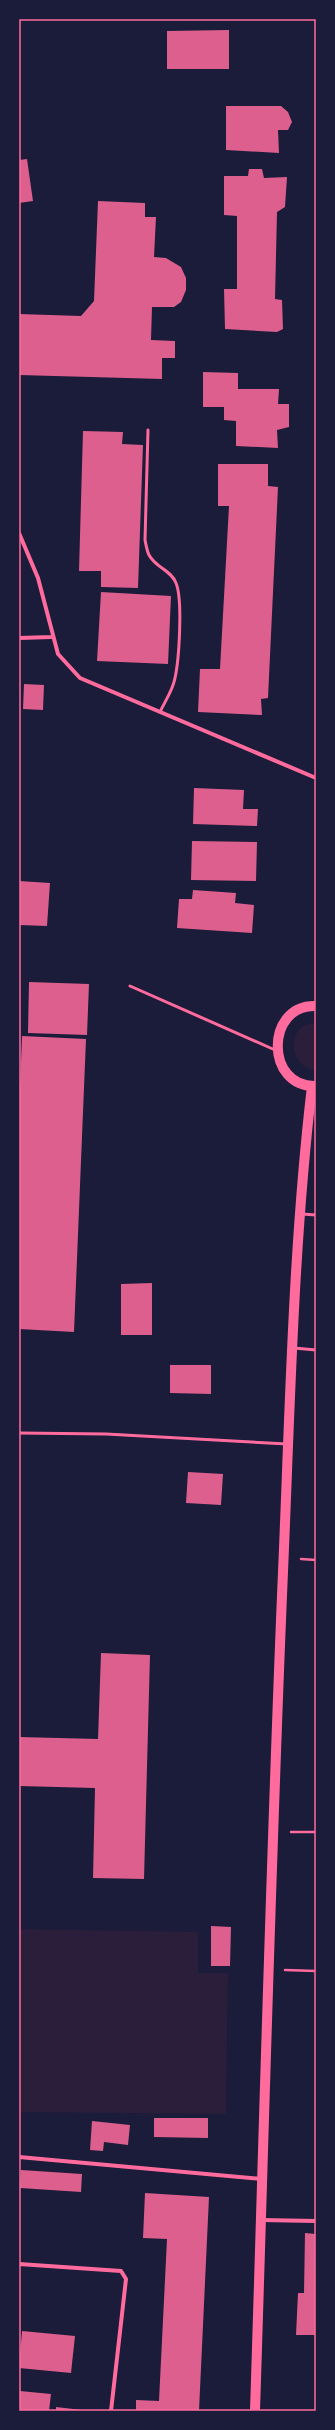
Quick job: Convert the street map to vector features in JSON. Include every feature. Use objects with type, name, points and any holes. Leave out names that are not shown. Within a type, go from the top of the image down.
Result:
[{"type":"main road","points":[[255,2411],[272,1831],[292,1348],[304,1143],[314,1086],[299,1082],[286,1073],[280,1064],[276,1050],[277,1036],[286,1019],[298,1010],[316,1006]]},
{"type":"street","points":[[19,533],[38,578],[52,637],[58,654],[80,678],[316,778]]},
{"type":"street","points":[[19,638],[52,637]]},
{"type":"street","points":[[19,2157],[262,2179]]},
{"type":"street","points":[[261,2220],[316,2221]]},
{"type":"street","points":[[19,2264],[121,2271],[126,2279],[111,2411]]},
{"type":"lane","points":[[148,430],[145,540],[148,555],[157,566],[171,574],[176,583],[179,594],[178,658],[175,680],[160,712]]},
{"type":"lane","points":[[130,986],[276,1050]]},
{"type":"lane","points":[[300,1214],[316,1215]]},
{"type":"lane","points":[[292,1348],[316,1350]]},
{"type":"lane","points":[[19,1433],[106,1434],[288,1444]]},
{"type":"path","points":[[272,1831],[316,1832]]},
{"type":"path","points":[[268,1970],[316,1970]]},
{"type":"shaded area","points":[[316,1023],[316,1071],[306,1067],[299,1061],[295,1053],[294,1045],[295,1037],[299,1030],[306,1025]]},
{"type":"shaded area","points":[[19,1929],[198,1932],[198,1973],[228,1973],[226,2114],[19,2112]]},
{"type":"building","points":[[229,30],[229,69],[167,69],[167,31]]},
{"type":"building","points":[[226,106],[281,106],[288,112],[292,122],[288,130],[278,130],[279,153],[226,150]]},
{"type":"building","points":[[27,159],[33,201],[19,203],[19,160]]},
{"type":"building","points":[[249,169],[262,169],[264,178],[287,177],[285,207],[277,212],[275,299],[282,300],[283,329],[277,332],[225,329],[224,289],[237,289],[237,216],[224,215],[224,176],[248,176]]},
{"type":"building","points":[[98,201],[145,203],[145,217],[156,217],[154,257],[166,258],[181,267],[186,278],[186,290],[181,302],[174,307],[152,307],[151,340],[175,341],[175,358],[162,358],[162,379],[19,375],[19,314],[81,316],[94,301]]},
{"type":"building","points":[[203,372],[238,373],[238,389],[279,389],[278,404],[289,404],[289,427],[277,430],[278,448],[236,446],[236,421],[224,420],[224,407],[203,407]]},
{"type":"building","points":[[83,431],[123,432],[122,444],[143,445],[138,588],[101,587],[101,571],[79,571]]},
{"type":"building","points":[[218,464],[268,464],[268,486],[278,487],[268,698],[261,699],[262,715],[198,712],[200,669],[220,669],[229,506],[218,506]]},
{"type":"building","points":[[101,592],[171,596],[168,664],[97,661]]},
{"type":"building","points":[[24,684],[44,685],[43,710],[23,709]]},
{"type":"building","points":[[194,788],[244,790],[243,809],[258,809],[257,826],[193,824]]},
{"type":"building","points":[[192,841],[257,842],[256,881],[191,880]]},
{"type":"building","points":[[19,881],[50,883],[47,926],[19,925]]},
{"type":"building","points":[[193,890],[236,893],[235,903],[254,905],[252,933],[177,928],[179,899],[192,899]]},
{"type":"building","points":[[29,982],[89,984],[87,1035],[28,1033]]},
{"type":"building","points":[[22,1036],[86,1039],[74,1332],[19,1329],[19,1116]]},
{"type":"building","points":[[152,1283],[152,1335],[121,1335],[121,1284]]},
{"type":"building","points":[[170,1365],[211,1365],[211,1394],[170,1393]]},
{"type":"building","points":[[188,1472],[223,1474],[221,1505],[186,1503]]},
{"type":"building","points":[[101,1653],[150,1655],[144,1879],[93,1878],[95,1788],[19,1786],[19,1737],[98,1739]]},
{"type":"building","points":[[211,1926],[231,1927],[230,1966],[211,1966]]},
{"type":"building","points":[[154,2118],[208,2118],[208,2138],[154,2137]]},
{"type":"building","points":[[92,2121],[130,2125],[128,2145],[104,2142],[103,2151],[90,2150]]},
{"type":"building","points":[[21,2170],[82,2174],[81,2192],[20,2188]]},
{"type":"building","points":[[145,2193],[209,2197],[199,2411],[136,2411],[136,2400],[159,2401],[167,2239],[143,2238]]},
{"type":"building","points":[[305,2233],[316,2234],[316,2335],[296,2335],[298,2293],[304,2293]]},
{"type":"building","points":[[22,2331],[75,2336],[71,2373],[19,2368]]},
{"type":"building","points":[[20,2391],[51,2394],[49,2411],[19,2411]]},
{"type":"building","points":[[56,2407],[82,2410],[82,2411],[56,2411]]}]
